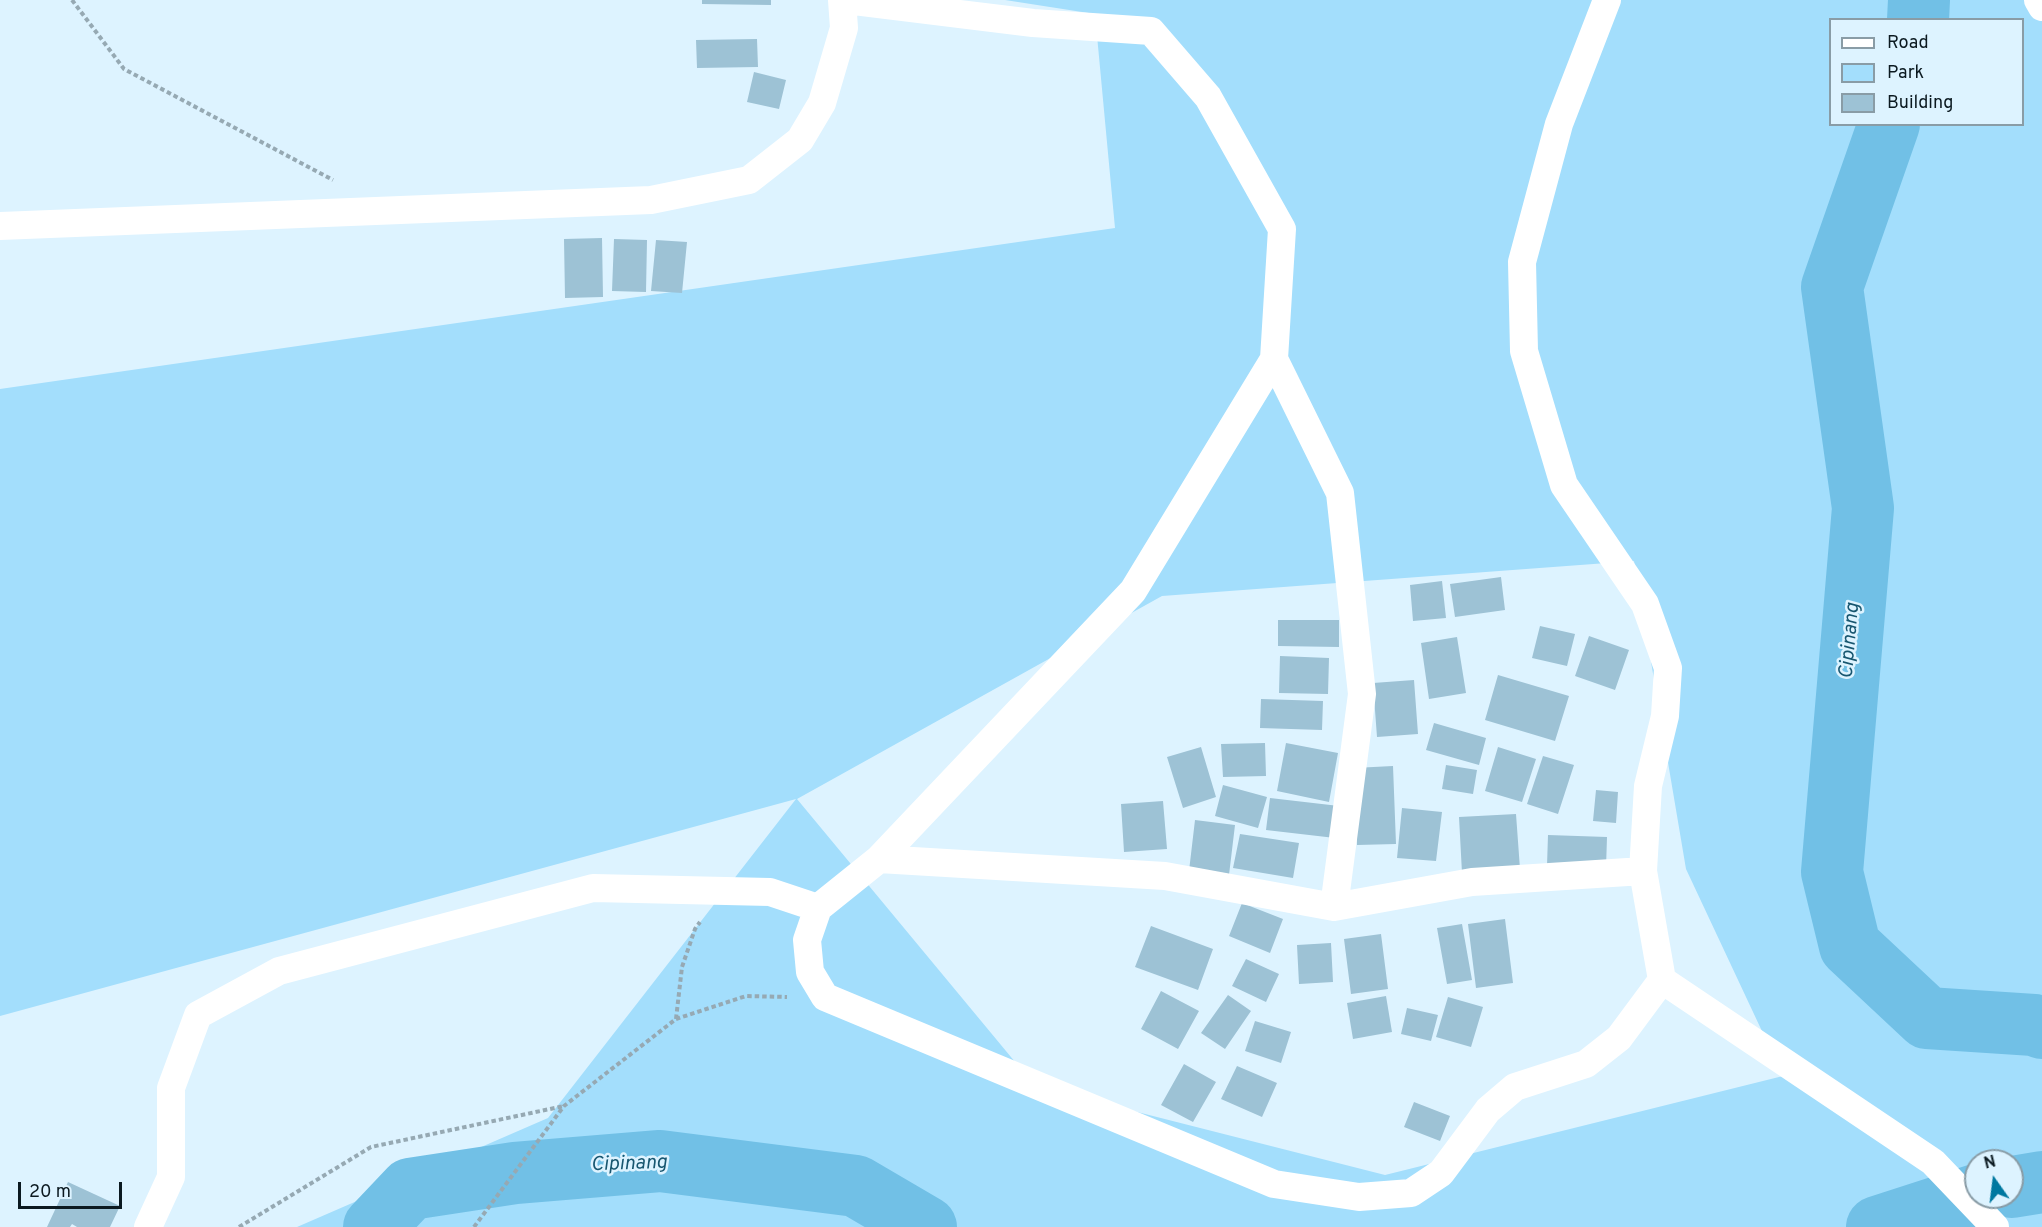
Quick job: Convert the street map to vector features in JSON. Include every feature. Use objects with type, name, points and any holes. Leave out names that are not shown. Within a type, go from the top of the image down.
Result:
[{"type":"street","points":[[0,226],[651,200],[749,180],[800,141],[822,103],[844,28],[844,0],[1033,23],[1151,31],[1208,97],[1282,229],[1274,359],[1133,591],[879,859],[818,908],[807,940],[810,972],[825,997],[1274,1184],[1359,1197],[1411,1193],[1441,1173],[1488,1110],[1515,1087],[1586,1064],[1619,1038],[1662,980]]},
{"type":"street","points":[[1607,0],[1559,124],[1522,262],[1524,351],[1564,485],[1645,604],[1668,668],[1665,716],[1648,786],[1643,871],[1662,980],[1933,1162],[1995,1227]]},
{"type":"street","points":[[2038,0],[2042,7]]},
{"type":"street","points":[[1274,359],[1340,493],[1342,505],[1362,694],[1334,907]]},
{"type":"street","points":[[879,859],[1165,876],[1334,907],[1472,882],[1643,871]]},
{"type":"street","points":[[148,1227],[171,1177],[171,1088],[198,1015],[279,971],[593,888],[770,892],[818,908]]},
{"type":"path","points":[[72,0],[124,69],[320,175],[341,183]]},
{"type":"path","points":[[676,1019],[682,967],[695,929],[725,891]]},
{"type":"path","points":[[474,1227],[564,1106],[676,1019],[746,996],[825,997]]},
{"type":"path","points":[[239,1227],[371,1147],[564,1106]]},
{"type":"green space","points":[[1005,0],[2042,0],[2042,1227],[297,1227],[548,1118],[796,799],[0,1016],[0,389],[1115,228],[1095,14]],"holes":[[[1634,561],[1686,869],[1783,1076],[1385,1175],[1035,1086],[797,799],[1162,596]]]},
{"type":"building","points":[[702,0],[771,0],[771,5],[702,4]]},
{"type":"building","points":[[757,39],[758,67],[697,68],[696,40]]},
{"type":"building","points":[[754,72],[786,80],[779,109],[747,102]]},
{"type":"building","points":[[602,238],[603,297],[565,298],[564,239]]},
{"type":"building","points":[[614,239],[647,240],[646,292],[612,291]]},
{"type":"building","points":[[656,240],[687,242],[682,293],[651,291]]},
{"type":"building","points":[[1501,577],[1505,610],[1455,617],[1450,584]]},
{"type":"building","points":[[1442,581],[1446,618],[1413,621],[1410,585]]},
{"type":"building","points":[[1278,620],[1339,620],[1339,647],[1278,646]]},
{"type":"building","points":[[1540,626],[1575,634],[1567,666],[1532,658]]},
{"type":"building","points":[[1589,636],[1629,650],[1615,690],[1575,676]]},
{"type":"building","points":[[1457,637],[1466,693],[1429,699],[1421,643]]},
{"type":"building","points":[[1280,656],[1329,658],[1328,694],[1279,693]]},
{"type":"building","points":[[1498,675],[1569,696],[1555,741],[1485,720]]},
{"type":"building","points":[[1414,680],[1418,734],[1377,737],[1373,683]]},
{"type":"building","points":[[1261,699],[1323,701],[1322,730],[1260,728]]},
{"type":"building","points":[[1434,723],[1486,738],[1479,765],[1426,750]]},
{"type":"building","points":[[1265,743],[1266,776],[1223,777],[1221,744]]},
{"type":"building","points":[[1286,743],[1338,753],[1329,802],[1277,791]]},
{"type":"building","points":[[1201,747],[1216,797],[1183,808],[1167,757]]},
{"type":"building","points":[[1498,747],[1536,759],[1522,802],[1485,791]]},
{"type":"building","points":[[1543,756],[1574,765],[1558,814],[1527,804]]},
{"type":"building","points":[[1446,765],[1477,770],[1473,794],[1442,789]]},
{"type":"building","points":[[1393,766],[1396,844],[1357,845],[1354,768]]},
{"type":"building","points":[[1223,785],[1267,797],[1258,828],[1215,816]]},
{"type":"building","points":[[1596,790],[1618,792],[1616,823],[1593,821]]},
{"type":"building","points":[[1270,798],[1339,806],[1335,838],[1266,830]]},
{"type":"building","points":[[1163,801],[1167,849],[1124,852],[1121,804]]},
{"type":"building","points":[[1402,808],[1442,812],[1436,861],[1397,858]]},
{"type":"building","points":[[1516,814],[1520,869],[1462,873],[1459,817]]},
{"type":"building","points":[[1195,820],[1235,825],[1229,875],[1189,871]]},
{"type":"building","points":[[1240,834],[1299,843],[1293,878],[1233,868]]},
{"type":"building","points":[[1548,835],[1607,837],[1606,868],[1547,866]]},
{"type":"building","points":[[1242,903],[1283,919],[1270,953],[1229,936]]},
{"type":"building","points":[[1505,919],[1513,983],[1476,988],[1468,924]]},
{"type":"building","points":[[1462,924],[1472,980],[1447,984],[1437,928]]},
{"type":"building","points":[[1151,926],[1213,949],[1198,990],[1135,967]]},
{"type":"building","points":[[1381,934],[1388,989],[1351,994],[1344,939]]},
{"type":"building","points":[[1331,943],[1333,982],[1299,984],[1297,945]]},
{"type":"building","points":[[1246,959],[1279,974],[1266,1002],[1232,986]]},
{"type":"building","points":[[1161,991],[1199,1011],[1178,1049],[1141,1029]]},
{"type":"building","points":[[1228,995],[1251,1011],[1225,1049],[1201,1033]]},
{"type":"building","points":[[1386,996],[1392,1032],[1353,1039],[1347,1003]]},
{"type":"building","points":[[1448,997],[1483,1007],[1471,1047],[1436,1037]]},
{"type":"building","points":[[1407,1008],[1438,1015],[1431,1041],[1401,1034]]},
{"type":"building","points":[[1255,1021],[1291,1032],[1281,1063],[1245,1051]]},
{"type":"building","points":[[1184,1064],[1216,1082],[1193,1122],[1161,1105]]},
{"type":"building","points":[[1237,1066],[1277,1083],[1262,1117],[1221,1099]]},
{"type":"building","points":[[1414,1102],[1450,1116],[1440,1141],[1404,1127]]},
{"type":"building","points":[[68,1182],[120,1206],[110,1227],[77,1227],[72,1224],[70,1227],[47,1227]]},
{"type":"waterway","name":"Cipinang","points":[[1918,18],[1919,0]]},
{"type":"waterway","name":"Cipinang","points":[[1888,126],[1832,287],[1863,508],[1832,872],[1850,946],[1927,1018],[2034,1025],[2042,1028]]},
{"type":"waterway","name":"Cipinang","points":[[374,1227],[410,1189],[515,1173],[660,1161],[856,1186],[926,1227]]},
{"type":"waterway","name":"Cipinang","points":[[2024,1185],[2042,1182]]},
{"type":"waterway","name":"Cipinang","points":[[1877,1227],[1964,1199]]}]
